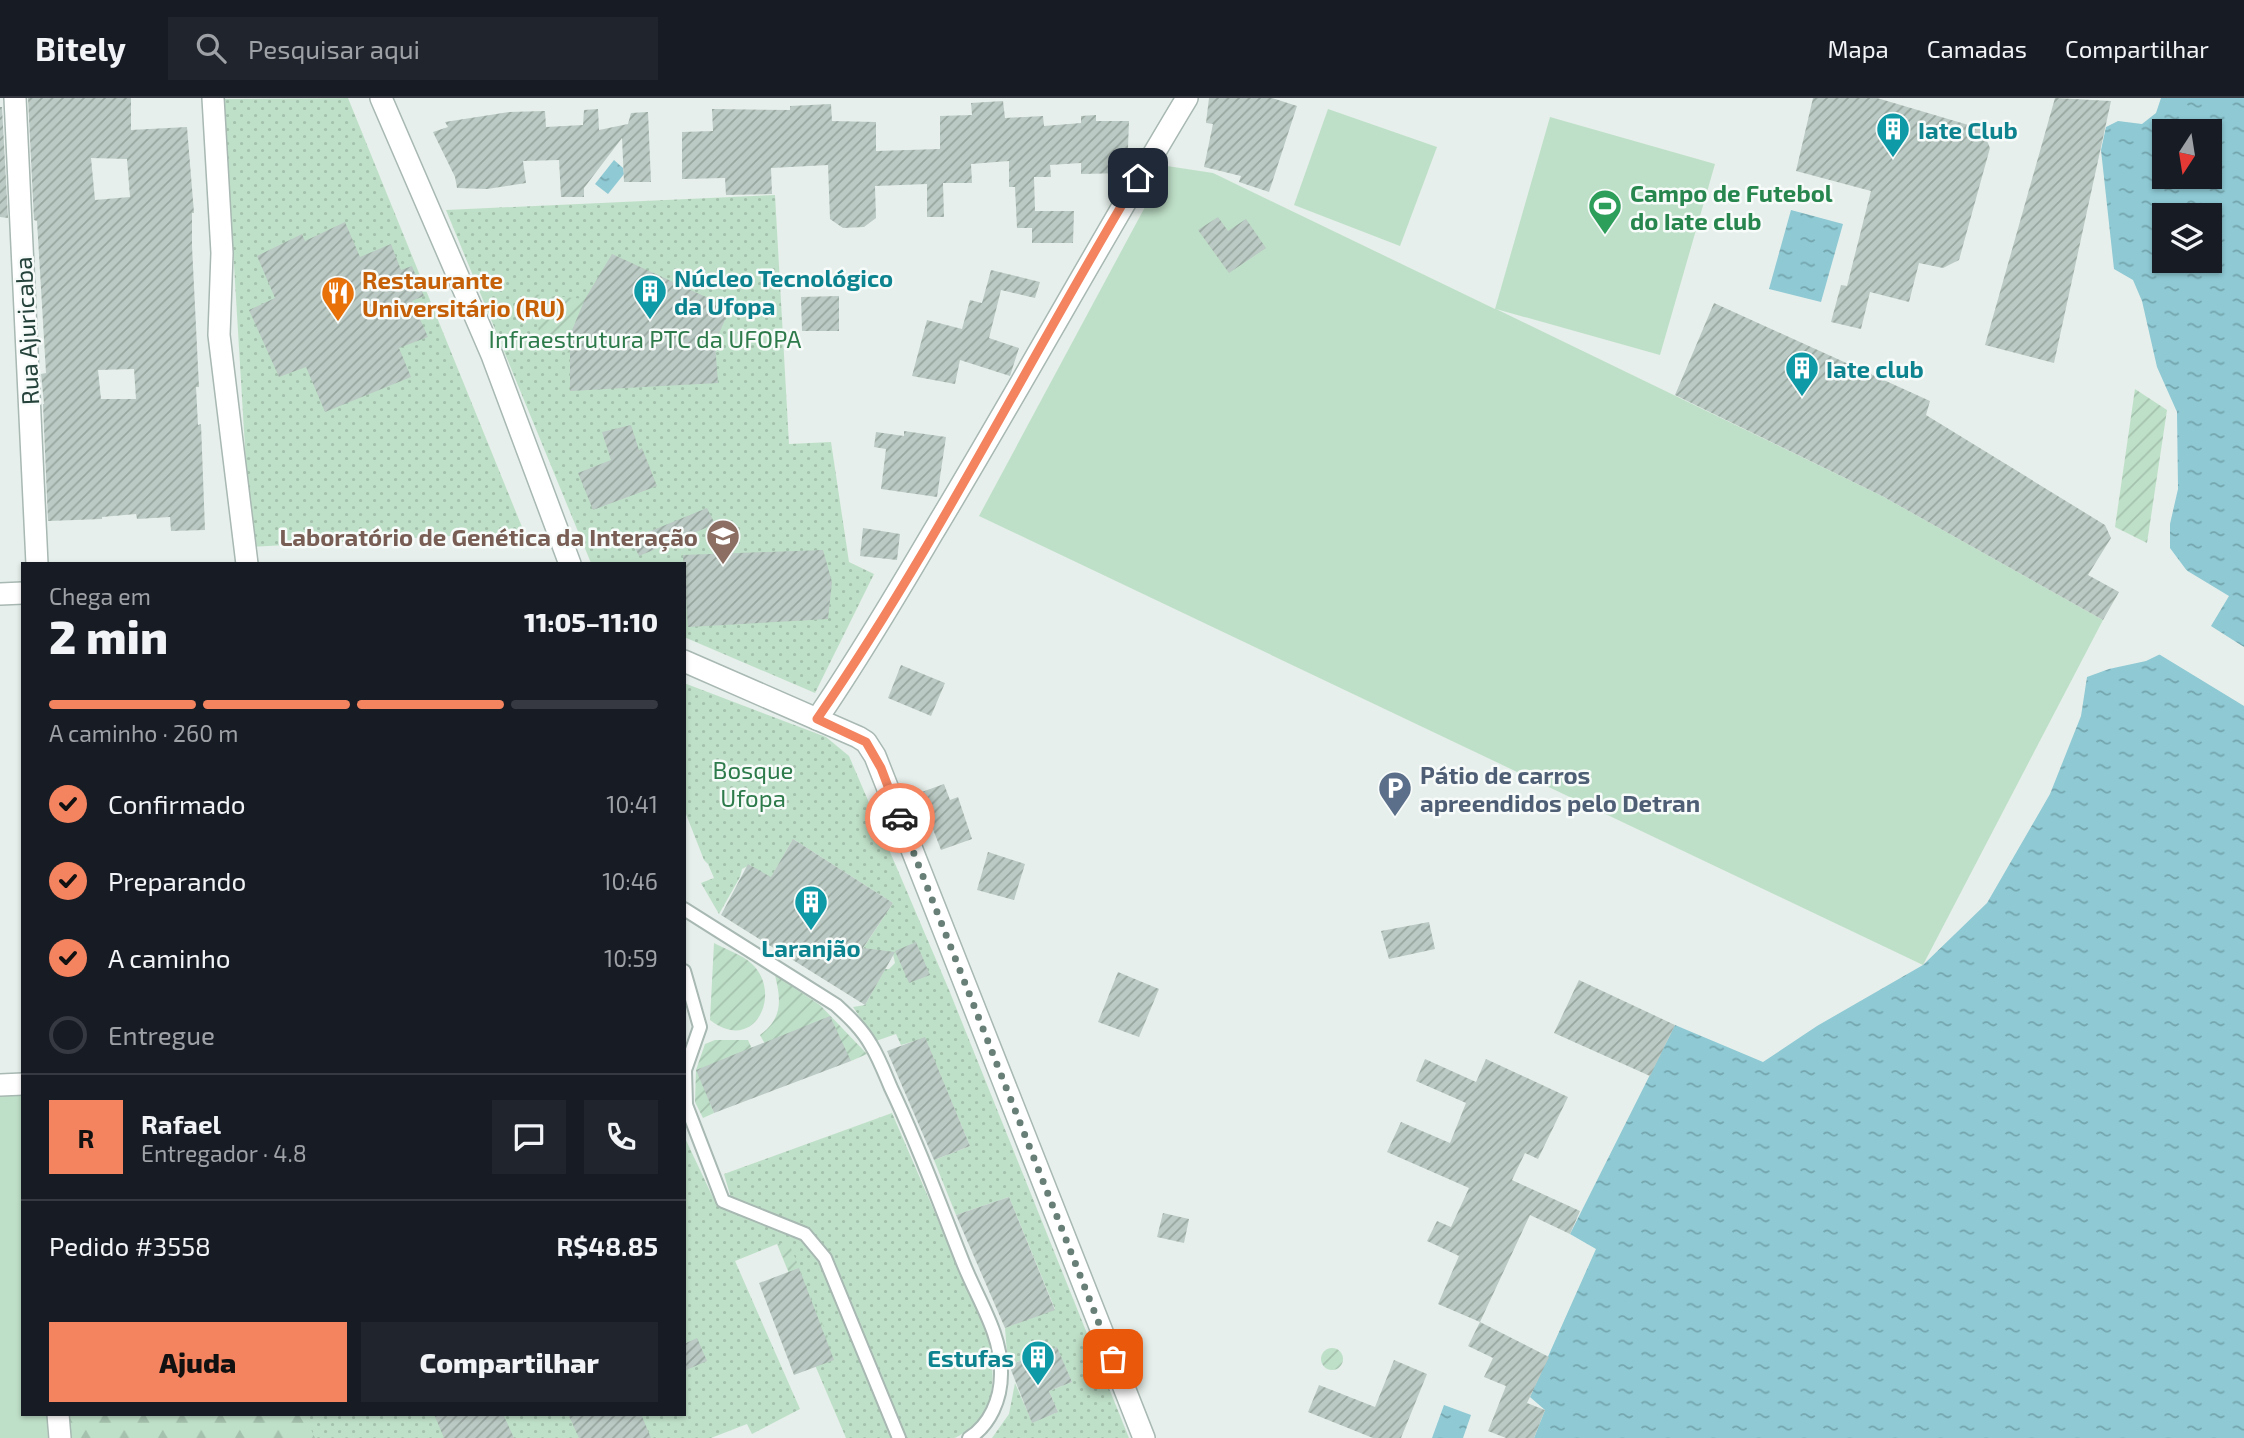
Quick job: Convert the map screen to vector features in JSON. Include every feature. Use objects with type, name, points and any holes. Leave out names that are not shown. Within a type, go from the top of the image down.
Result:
[{"type":"street","name":"Rua Ajuricaba","points":[[15,98],[37,562]]},
{"type":"street","points":[[213,98],[222,253],[219,335],[247,562]]},
{"type":"street","points":[[381,98],[492,355],[569,562]]},
{"type":"street","points":[[817,719],[853,667],[966,479],[1107,230],[1187,98]]},
{"type":"street","points":[[0,594],[21,593]]},
{"type":"street","points":[[686,663],[866,742],[881,768],[1144,1438]]},
{"type":"street","points":[[0,1085],[21,1084]]},
{"type":"street","points":[[58,1416],[60,1438]]},
{"type":"lane","points":[[686,910],[836,1005],[871,1044],[907,1121],[963,1264],[995,1334],[1000,1361],[1000,1387],[988,1422],[969,1438]]},
{"type":"lane","points":[[686,978],[700,1027],[686,1067]]},
{"type":"lane","points":[[686,1105],[723,1201],[805,1234],[825,1258],[899,1438]]},
{"type":"green space","points":[[348,98],[524,532],[251,547],[224,99]]},
{"type":"green space","points":[[1328,109],[1437,147],[1400,246],[1294,205]]},
{"type":"green space","points":[[1550,117],[1715,164],[1660,355],[1496,309],[1882,496],[2103,620],[1923,965],[979,516],[1167,166],[1213,173],[1495,309]]},
{"type":"green space","name":"Infraestrutura PTC da UFOPA","points":[[775,195],[789,444],[831,442],[849,562],[874,574],[815,693],[686,638],[686,562],[591,562],[446,210]]},
{"type":"green space","points":[[531,294],[585,299],[570,335],[570,353],[542,346]]},
{"type":"green space","points":[[2135,389],[2167,410],[2147,543],[2115,527]]},
{"type":"green space","name":"Bosque Ufopa","points":[[686,684],[826,737],[849,756],[949,990],[1129,1438],[992,1438],[1009,1414],[1015,1383],[1032,1422],[1058,1412],[1049,1391],[1072,1382],[1057,1348],[1008,1365],[1005,1328],[1055,1309],[1009,1197],[956,1215],[934,1160],[970,1146],[925,1038],[901,1045],[896,1034],[876,1041],[853,1007],[865,1005],[885,969],[895,963],[893,954],[854,962],[893,903],[793,839],[769,881],[750,865],[742,869],[719,914],[701,883],[714,878],[686,814]]},
{"type":"green space","points":[[714,943],[748,961],[761,976],[765,990],[760,1016],[751,1025],[740,1030],[726,1029],[710,1020]]},
{"type":"green space","points":[[775,975],[820,1005],[867,1054],[851,1061],[765,1044],[760,1035],[773,1022],[778,1008]]},
{"type":"green space","points":[[715,1040],[748,1040],[752,1049],[697,1070],[714,1113],[703,1118],[695,1102],[696,1070],[705,1044]]},
{"type":"green space","points":[[21,1092],[21,1416],[47,1416],[48,1438],[0,1438],[0,1094]]},
{"type":"green space","points":[[892,1113],[988,1336],[993,1374],[990,1399],[979,1421],[954,1438],[904,1438],[830,1255],[808,1229],[731,1198],[724,1174]]},
{"type":"green space","points":[[686,1140],[717,1206],[802,1241],[820,1262],[891,1438],[846,1438],[809,1351],[819,1347],[777,1244],[735,1261],[800,1409],[752,1434],[747,1424],[711,1438],[315,1438],[305,1416],[686,1416]]},
{"type":"green space","points":[[788,1241],[831,1344],[819,1348],[778,1244]]},
{"type":"green space","points":[[1332,1348],[1340,1351],[1343,1359],[1340,1367],[1332,1370],[1324,1367],[1321,1359],[1324,1351]]},
{"type":"green space","points":[[63,1416],[398,1416],[404,1438],[64,1438]]},
{"type":"water","points":[[2161,98],[2244,98],[2244,1438],[1534,1438],[1545,1410],[1530,1397],[1596,1249],[1570,1234],[1675,1025],[1763,1062],[1817,1026],[1923,965],[1987,903],[2050,794],[2081,716],[2087,677],[2146,661],[2175,647],[2198,609],[2196,583],[2170,548],[2170,524],[2178,489],[2177,412],[2157,367],[2142,301],[2133,280],[2114,269],[2101,150],[2106,127],[2118,121],[2142,124],[2156,113]]},
{"type":"water","points":[[614,160],[623,168],[624,174],[608,194],[595,184]]},
{"type":"water","points":[[1791,210],[1843,224],[1821,302],[1769,289]]},
{"type":"water","points":[[1444,1405],[1471,1415],[1463,1438],[1432,1438]]},
{"type":"pier","points":[[2176,564],[2229,596],[2211,626],[2244,647],[2244,706],[2157,653],[2173,645],[2195,608],[2193,585]]},
{"type":"building","points":[[28,98],[131,98],[131,130],[187,127],[194,213],[192,246],[199,387],[196,387],[198,425],[201,424],[205,530],[171,531],[170,517],[137,519],[136,514],[102,519],[48,521],[41,374],[46,373],[37,221],[34,220]],"holes":[[[91,158],[127,159],[130,197],[95,200]],[[134,369],[136,399],[101,399],[98,370]]]},
{"type":"building","points":[[1209,98],[1272,98],[1297,106],[1269,192],[1239,182],[1241,176],[1204,167],[1213,124],[1206,123]]},
{"type":"building","name":"Iate Club","points":[[1813,98],[1877,98],[1982,129],[1990,148],[1959,260],[1943,268],[1919,263],[1909,302],[1870,292],[1861,329],[1831,322],[1841,285],[1847,286],[1871,191],[1796,171]]},
{"type":"building","points":[[2055,98],[2111,101],[2054,363],[1985,345]]},
{"type":"building","points":[[1003,101],[1005,118],[1043,116],[1044,126],[1081,123],[1081,116],[1096,115],[1096,121],[1129,121],[1127,173],[1081,174],[1081,163],[1050,165],[1051,177],[1034,177],[1035,211],[1074,211],[1073,243],[1032,243],[1032,228],[1017,228],[1015,187],[1009,187],[1009,161],[971,164],[972,183],[943,183],[944,217],[927,217],[927,184],[875,186],[876,218],[864,227],[843,228],[830,219],[828,165],[771,168],[772,194],[726,195],[725,178],[682,179],[682,132],[713,131],[712,109],[790,110],[790,106],[831,104],[832,121],[876,122],[876,151],[940,149],[940,116],[972,115],[971,103]]},
{"type":"building","points":[[2,107],[8,218],[0,217]]},
{"type":"building","points":[[598,109],[599,130],[628,124],[631,113],[648,112],[651,182],[624,182],[622,138],[584,188],[584,197],[561,197],[559,160],[523,161],[526,183],[487,189],[457,188],[455,177],[433,132],[448,127],[445,122],[509,112],[545,111],[546,127],[583,125],[584,110]]},
{"type":"building","points":[[1218,217],[1228,231],[1246,219],[1266,248],[1229,273],[1198,230]]},
{"type":"building","name":"Restaurante Universitário (RU)","points":[[345,222],[360,257],[391,244],[401,270],[412,266],[424,296],[412,301],[428,337],[399,348],[411,377],[325,412],[306,367],[279,377],[249,310],[275,298],[257,256],[302,234],[305,241]]},
{"type":"building","name":"Núcleo Tecnológico da Ufopa","points":[[612,254],[730,308],[715,343],[718,383],[570,391],[570,335],[585,299]]},
{"type":"building","points":[[991,270],[1040,282],[1035,298],[1001,290],[989,338],[1019,348],[1010,376],[960,360],[955,384],[912,376],[927,320],[962,329],[970,300],[982,303]]},
{"type":"building","points":[[839,296],[839,331],[802,331],[801,297]]},
{"type":"building","points":[[1714,303],[1930,401],[1926,415],[2105,525],[2111,538],[2088,575],[2119,592],[2103,620],[1882,496],[1675,395]]},
{"type":"building","points":[[631,425],[639,450],[642,448],[657,486],[593,510],[578,473],[611,460],[602,432]]},
{"type":"building","points":[[904,431],[946,437],[937,497],[881,489],[886,449],[874,447],[876,432],[904,436]]},
{"type":"building","points":[[707,508],[715,524],[639,556],[631,539]]},
{"type":"building","points":[[863,528],[900,534],[897,560],[860,556]]},
{"type":"building","points":[[823,550],[832,582],[828,619],[688,627],[686,562],[683,562],[683,555]]},
{"type":"building","points":[[901,665],[945,683],[931,716],[888,698]]},
{"type":"building","points":[[944,784],[950,800],[958,797],[972,839],[941,850],[919,793]]},
{"type":"building","name":"Laranjão","points":[[793,839],[893,903],[863,948],[895,952],[865,1005],[721,915],[748,864],[771,877]]},
{"type":"building","points":[[988,852],[1025,864],[1014,900],[977,890]]},
{"type":"building","points":[[1429,922],[1435,949],[1389,959],[1381,931]]},
{"type":"building","points":[[916,942],[930,975],[909,983],[895,951]]},
{"type":"building","points":[[1118,972],[1159,989],[1139,1037],[1098,1022]]},
{"type":"building","points":[[1579,980],[1675,1025],[1650,1076],[1554,1033]]},
{"type":"building","points":[[830,1016],[851,1061],[714,1113],[696,1070]]},
{"type":"building","points":[[925,1037],[970,1146],[934,1160],[887,1051]]},
{"type":"building","points":[[1425,1059],[1476,1082],[1486,1059],[1568,1097],[1538,1159],[1525,1153],[1512,1180],[1580,1211],[1570,1234],[1530,1215],[1480,1322],[1438,1304],[1459,1256],[1427,1241],[1437,1221],[1451,1227],[1469,1188],[1387,1152],[1401,1122],[1450,1143],[1466,1103],[1416,1081]]},
{"type":"building","points":[[1009,1197],[1055,1310],[1005,1328],[956,1215]]},
{"type":"building","points":[[1163,1213],[1189,1219],[1184,1243],[1157,1237]]},
{"type":"building","points":[[799,1268],[834,1360],[794,1375],[759,1283]]},
{"type":"building","points":[[1480,1322],[1549,1357],[1527,1403],[1545,1410],[1534,1438],[1506,1438],[1488,1431],[1506,1386],[1484,1377],[1493,1358],[1468,1346]]},
{"type":"building","points":[[697,1338],[707,1361],[686,1370],[686,1343]]},
{"type":"building","name":"Estufas","points":[[1057,1347],[1072,1382],[1049,1391],[1058,1412],[1032,1423],[1009,1365]]},
{"type":"building","points":[[1394,1360],[1427,1374],[1401,1438],[1373,1438],[1308,1412],[1319,1385],[1375,1407]]},
{"type":"building","points":[[435,1416],[504,1416],[514,1438],[444,1438]]},
{"type":"building","points":[[569,1416],[642,1416],[651,1438],[579,1438]]},
{"type":"way so far","points":[[900,818],[1113,1359]]},
{"type":"place","name":"Iate Club","points":[[1893,159]]},
{"type":"place","name":"Campo de Futebol do Iate club","points":[[1605,236]]},
{"type":"place","name":"Núcleo Tecnológico da Ufopa","points":[[650,321]]},
{"type":"place","name":"Restaurante Universitário (RU)","points":[[338,323]]},
{"type":"place","name":"Iate club","points":[[1802,398]]},
{"type":"place","name":"Laboratório de Genética da Interação","points":[[723,566]]},
{"type":"place","name":"Pátio de carros apreendidos pelo Detran","points":[[1395,818]]},
{"type":"place","name":"Laranjão","points":[[811,932]]},
{"type":"place","name":"Estufas","points":[[1038,1387]]},
{"type":"route","points":[[900,818],[881,768],[866,742],[817,719],[853,667],[966,479],[1138,178]]}]
